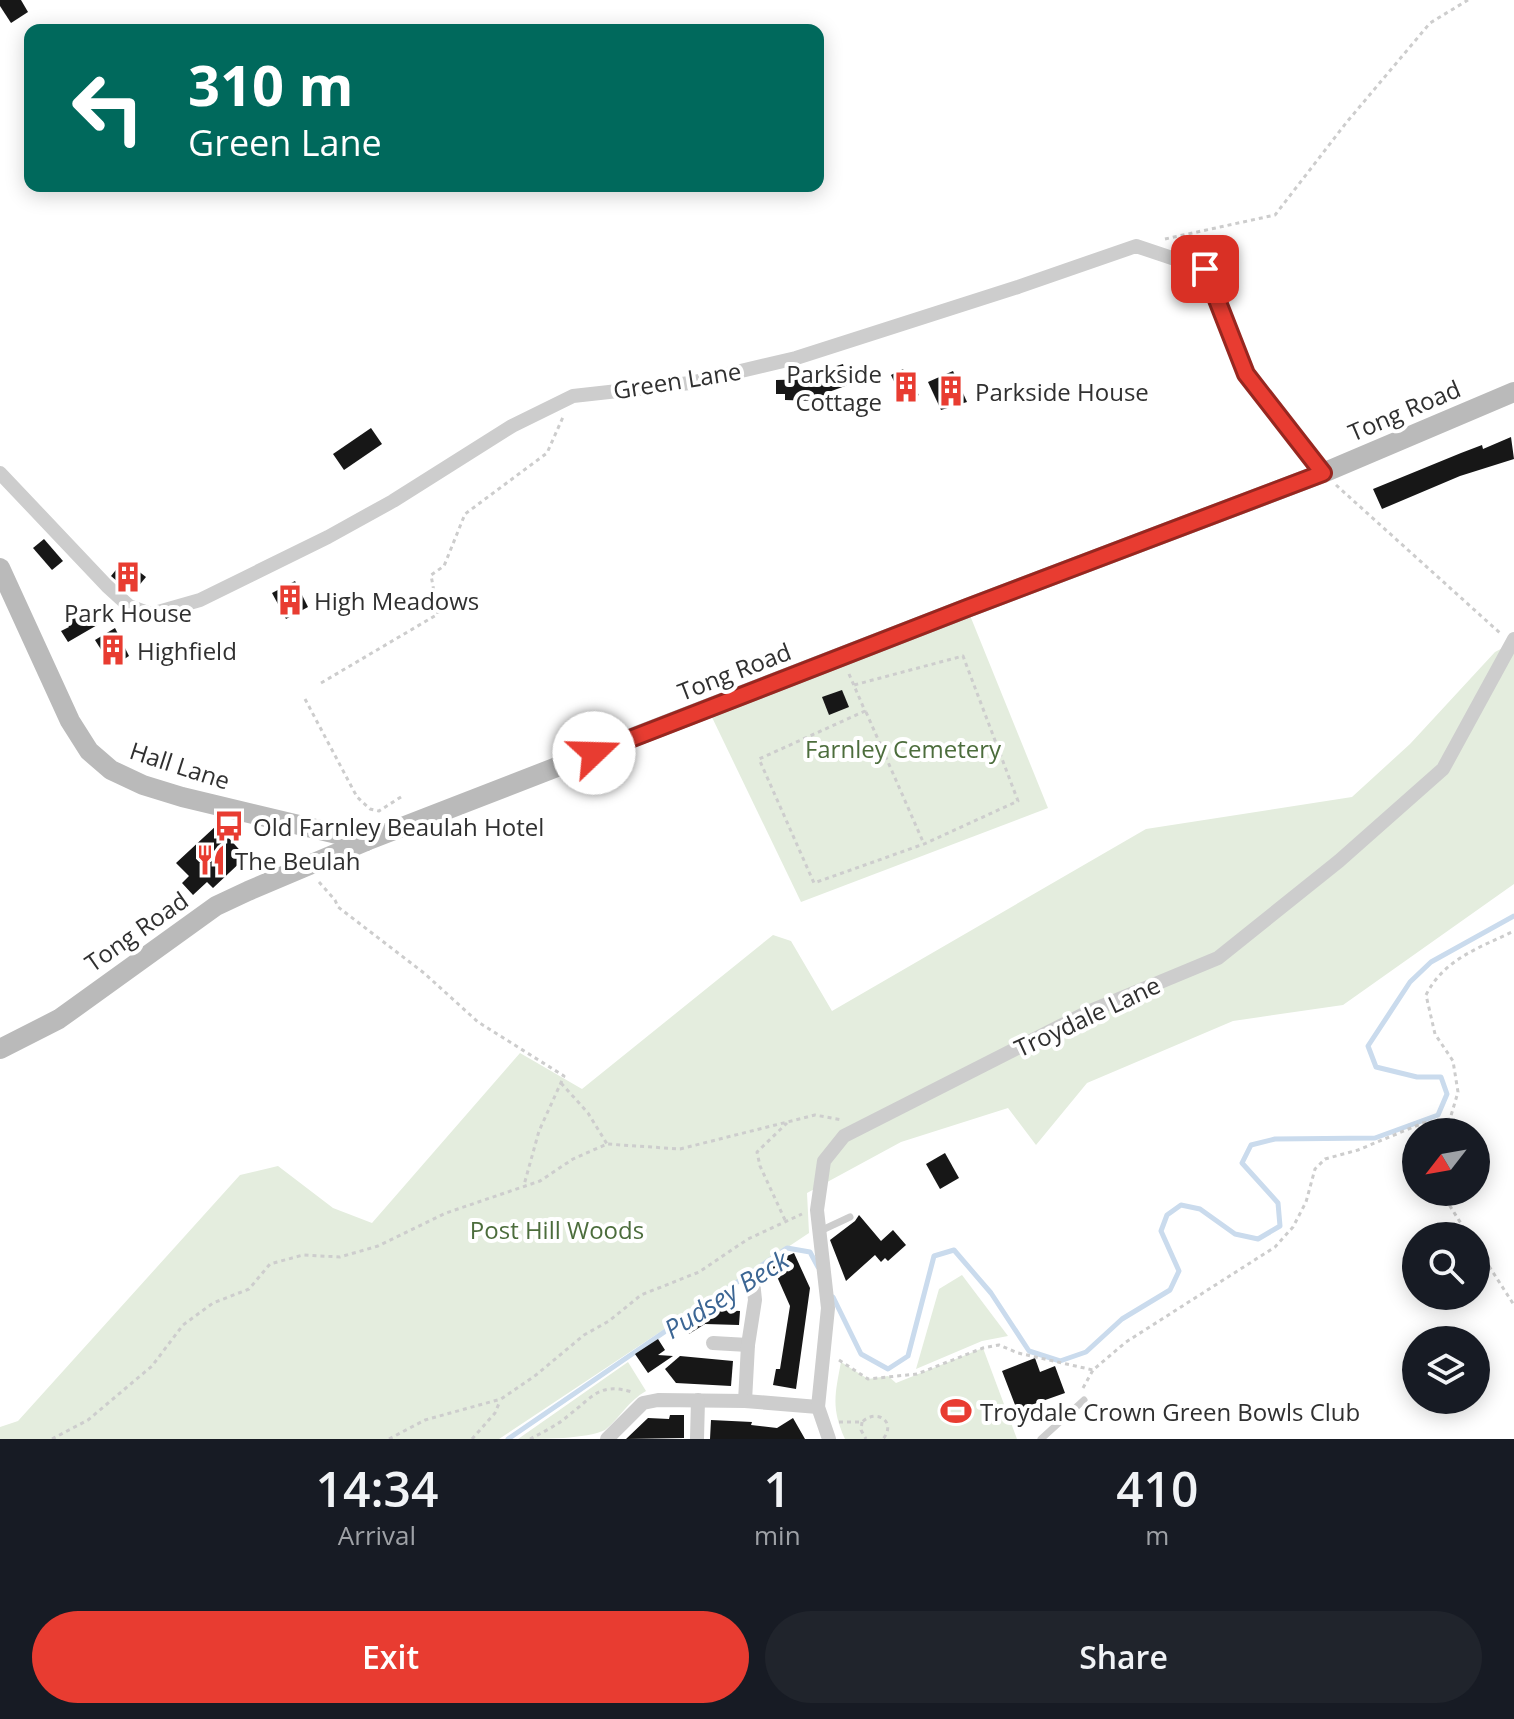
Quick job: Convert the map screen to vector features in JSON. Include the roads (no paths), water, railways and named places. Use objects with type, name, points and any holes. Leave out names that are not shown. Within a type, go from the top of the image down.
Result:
[{"type":"street","name":"Green Lane","points":[[0,473],[107,586],[129,606],[151,614],[200,600],[328,537],[393,501],[512,426],[573,396],[690,383],[796,358],[1136,246],[1205,269],[1246,374],[1323,473]]},
{"type":"street","name":"Tong Road","points":[[0,1049],[59,1019],[216,906],[307,866],[1323,473],[1514,392]]},
{"type":"street","name":"Hall Lane","points":[[0,568],[70,721],[89,751],[111,770],[143,785],[182,797],[366,841]]},
{"type":"street","name":"Troydale Lane","points":[[829,1439],[820,1414],[822,1352],[828,1308],[817,1210],[824,1161],[844,1136],[1088,1012],[1218,958],[1339,861],[1443,769],[1513,641]]},
{"type":"street","points":[[745,1401],[748,1345],[755,1300],[753,1281]]},
{"type":"street","points":[[713,1343],[748,1345]]},
{"type":"street","points":[[607,1439],[643,1403],[658,1400],[745,1401],[820,1414]]},
{"type":"street","points":[[697,1439],[698,1400]]},
{"type":"lane","points":[[819,1237],[850,1217]]},
{"type":"lane","points":[[1041,1439],[1084,1400]]},
{"type":"waterway","name":"Pudsey Beck","points":[[833,1297],[861,1354],[888,1369],[908,1356],[934,1256],[954,1250],[991,1293],[1029,1351],[1060,1361],[1086,1352],[1122,1319],[1170,1290],[1179,1271],[1161,1231],[1167,1215],[1181,1205],[1200,1209],[1235,1234],[1258,1239],[1280,1226],[1278,1203],[1242,1163],[1251,1145],[1275,1139],[1375,1138],[1438,1115],[1447,1094],[1441,1077],[1417,1077],[1376,1067],[1368,1046],[1410,982],[1431,962],[1514,916]]},
{"type":"waterway","name":"Pudsey Beck","points":[[508,1439],[787,1248],[810,1252],[818,1267]]},
{"type":"place","name":"Parkside Cottage","points":[[906,387]]},
{"type":"place","name":"Parkside House","points":[[951,391]]},
{"type":"place","name":"Park House","points":[[128,577]]},
{"type":"place","name":"High Meadows","points":[[290,600]]},
{"type":"place","name":"Highfield","points":[[113,650]]},
{"type":"place","name":"Old Farnley Beaulah Hotel","points":[[229,826]]},
{"type":"place","name":"The Beulah","points":[[211,860]]},
{"type":"place","name":"Troydale Crown Green Bowls Club","points":[[956,1411]]},
{"type":"park label","name":"Farnley Cemetery","points":[[903,748]]},
{"type":"park label","name":"Post Hill Woods","points":[[557,1229]]}]
